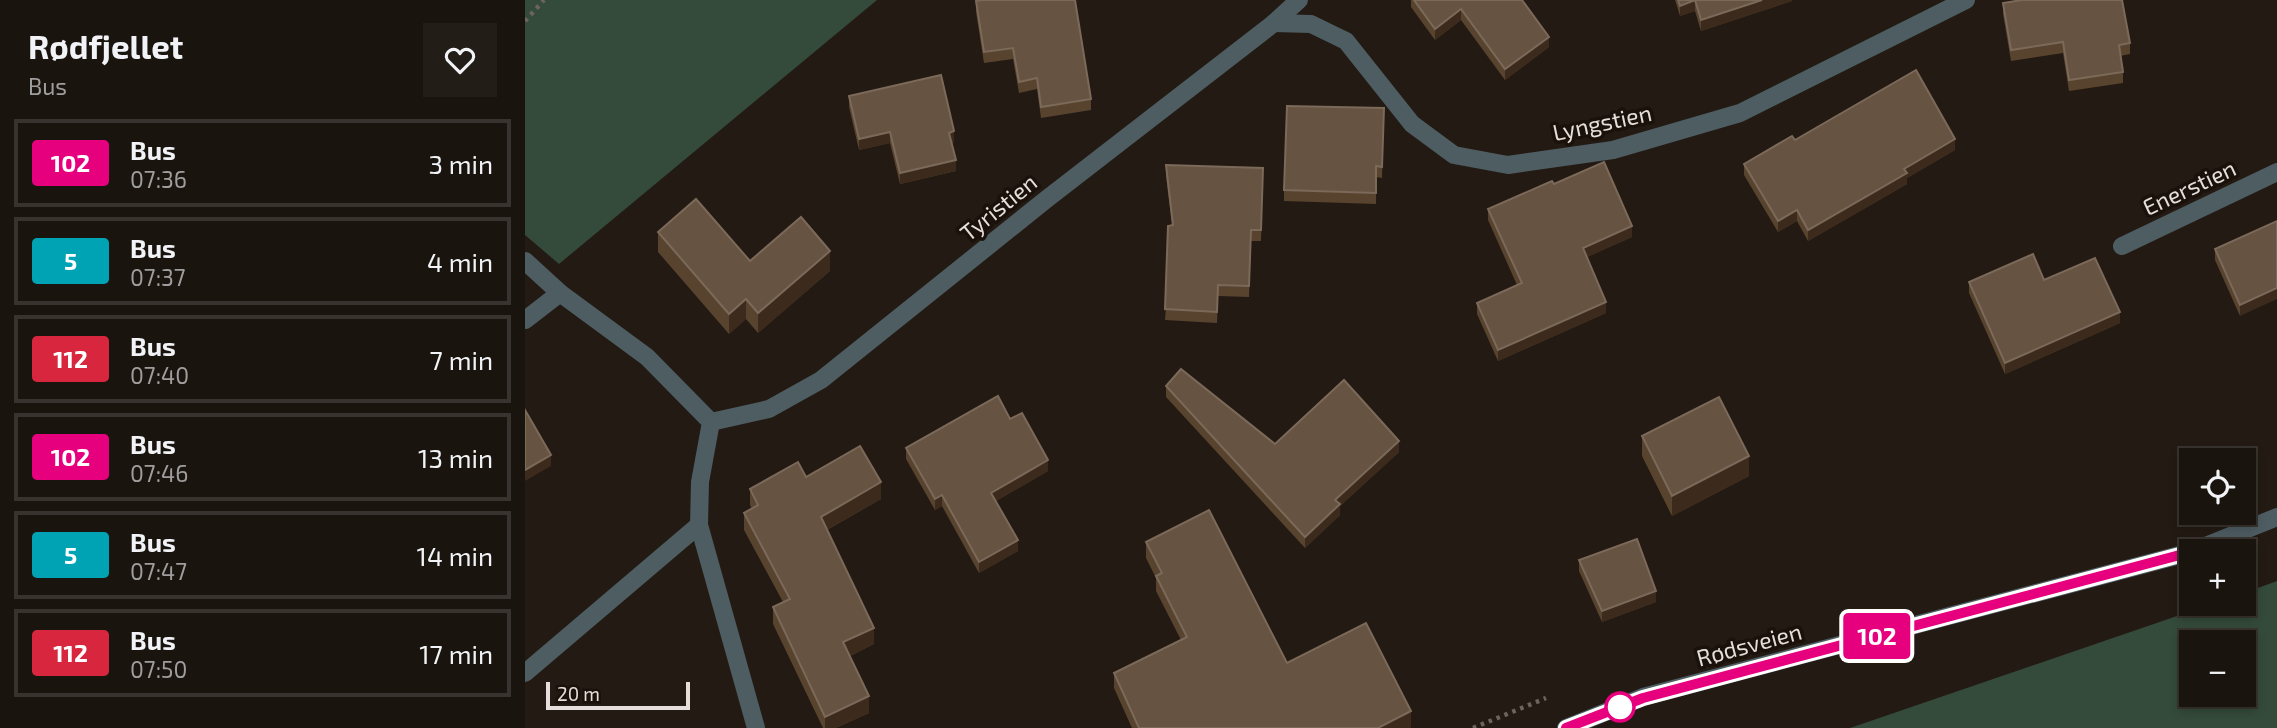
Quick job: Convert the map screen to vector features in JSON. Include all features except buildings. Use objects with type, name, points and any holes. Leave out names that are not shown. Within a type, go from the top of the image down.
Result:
[{"type":"street","name":"Tyristien","points":[[711,422],[769,409],[821,380],[1048,198],[1274,23],[1299,0]]},
{"type":"street","name":"Lyngstien","points":[[1274,23],[1311,24],[1346,41],[1412,124],[1454,155],[1508,164],[1613,150],[1739,113],[1966,0]]},
{"type":"street","name":"Enerstien","points":[[2122,246],[2277,172]]},
{"type":"street","points":[[525,261],[560,293],[647,357],[711,422],[700,482],[699,525],[756,728]]},
{"type":"street","points":[[525,320],[560,293]]},
{"type":"street","name":"Rødsveien","points":[[2224,539],[2277,517]]},
{"type":"street","points":[[525,673],[699,525]]},
{"type":"street","name":"Rødsveien","points":[[1566,728],[1643,698],[2179,555]]},
{"type":"path","points":[[525,21],[544,0]]},
{"type":"green space","points":[[525,0],[877,0],[559,264],[525,235]]},
{"type":"green space","points":[[2277,581],[2277,728],[1850,728],[2179,615],[2256,616],[2256,589]]},
{"type":"bus line","name":"102","points":[[1566,728],[1643,698],[2179,556]]}]
